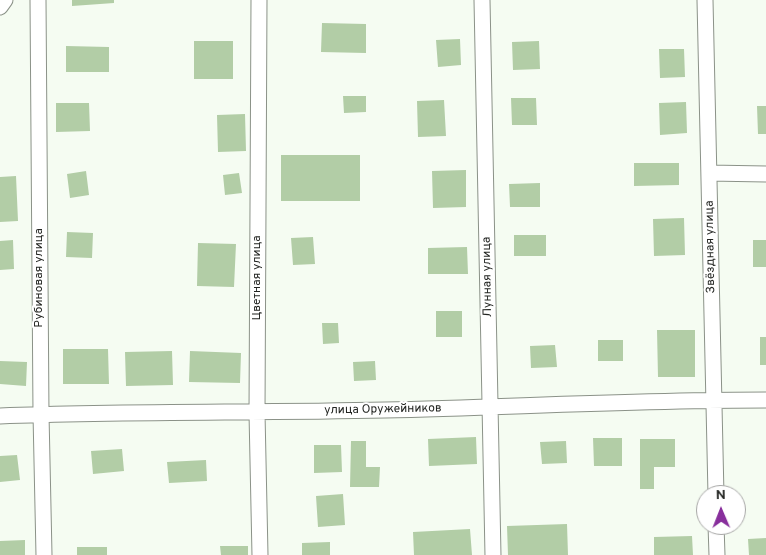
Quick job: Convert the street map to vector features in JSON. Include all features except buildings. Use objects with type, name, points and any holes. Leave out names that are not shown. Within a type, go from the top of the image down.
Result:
[{"type":"street","points":[[0,6],[4,0]]},
{"type":"street","name":"Рубиновая улица","points":[[38,0],[44,555]]},
{"type":"street","name":"Цветная улица","points":[[259,0],[258,413],[260,555]]},
{"type":"street","name":"Лунная улица","points":[[482,0],[493,555]]},
{"type":"street","name":"Звёздная улица","points":[[705,0],[716,485]]},
{"type":"street","points":[[709,173],[766,174]]},
{"type":"street","name":"улица Оружейников","points":[[0,416],[41,414],[258,413],[766,400]]},
{"type":"street","points":[[716,535],[717,555]]}]
